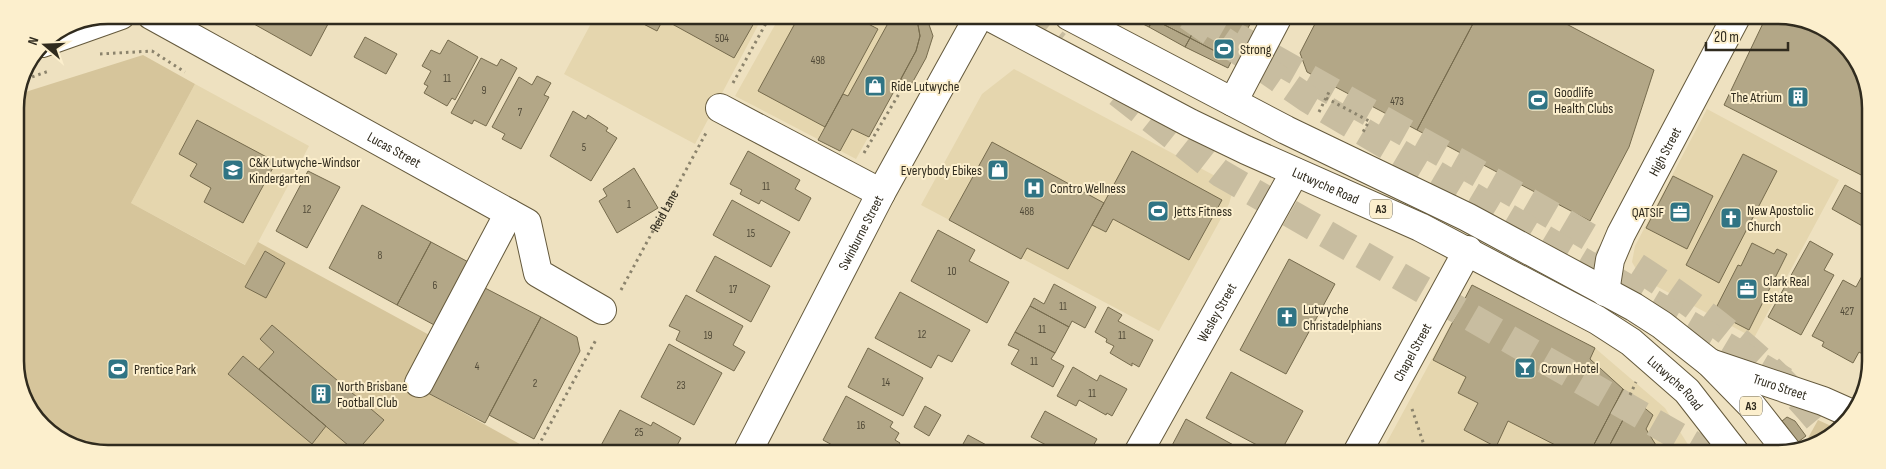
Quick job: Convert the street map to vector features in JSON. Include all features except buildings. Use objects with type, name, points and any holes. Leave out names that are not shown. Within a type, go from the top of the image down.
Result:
[{"type":"main road","name":"Lucas Street","points":[[167,24],[527,223],[538,273],[601,322]]},
{"type":"main road","name":"Swinburne Street","points":[[751,445],[881,193],[975,24]]},
{"type":"main road","name":"Lutwyche Road","points":[[1003,24],[1190,123],[1468,250],[1597,320],[1631,342],[1687,391],[1729,445]]},
{"type":"main road","name":"A3","points":[[1083,24],[1286,130],[1466,217],[1662,325],[1710,363],[1751,405],[1782,445]]},
{"type":"main road","points":[[1233,102],[1274,24]]},
{"type":"main road","name":"High Street","points":[[1605,292],[1610,260],[1621,234],[1732,24]]},
{"type":"main road","points":[[71,33],[92,25]]},
{"type":"main road","points":[[720,108],[881,193]]},
{"type":"main road","name":"Wesley Street","points":[[1142,445],[1295,172]]},
{"type":"main road","points":[[419,383],[509,213]]},
{"type":"main road","name":"Chapel Street","points":[[1361,445],[1468,250]]},
{"type":"main road","name":"Truro Street","points":[[1710,363],[1846,410]]},
{"type":"path","name":"Reid Lane","points":[[539,445],[601,322],[629,276],[766,24]]},
{"type":"path","points":[[104,53],[152,51],[185,72]]},
{"type":"path","points":[[861,159],[906,82]]},
{"type":"path","points":[[1319,112],[1329,92]]},
{"type":"path","points":[[1326,98],[1369,121],[1362,134]]},
{"type":"path","points":[[1412,408],[1424,445]]},
{"type":"shaded area","points":[[591,24],[759,24],[695,144],[564,74]]},
{"type":"shaded area","points":[[776,24],[918,25],[916,51],[856,159],[735,96]]},
{"type":"shaded area","name":"Prentice Park","points":[[143,55],[195,84],[131,203],[245,265],[258,242],[433,337],[426,392],[522,445],[108,445],[81,441],[61,431],[48,421],[35,403],[25,377],[24,103],[26,92]]},
{"type":"shaded area","points":[[1014,69],[1234,186],[1229,204],[1159,331],[921,205],[982,94]]},
{"type":"shaded area","points":[[195,84],[309,146],[246,265],[131,203]]},
{"type":"shaded area","points":[[1707,109],[1839,180],[1754,338],[1641,278],[1632,262],[1635,246]]},
{"type":"shaded area","name":"Crown Hotel","points":[[1472,285],[1595,348],[1665,408],[1688,445],[1385,445]]},
{"type":"shaded area","points":[[1818,420],[1831,426],[1820,434],[1810,439],[1808,438]]},
{"type":"tunnel","points":[[1031,24],[1057,45]]},
{"type":"tunnel","points":[[1200,24],[1308,99],[1788,383]]},
{"type":"tunnel","points":[[1213,24],[1566,223],[1663,284],[1753,354],[1794,393],[1826,430]]},
{"type":"tunnel","points":[[1118,93],[1220,173],[1693,445]]},
{"type":"place","name":"Strong","points":[[1224,49]]},
{"type":"place","name":"Ride Lutwyche","points":[[875,86]]},
{"type":"place","name":"The Atrium","points":[[1798,97]]},
{"type":"place","name":"Goodlife Health Clubs","points":[[1538,100]]},
{"type":"place","name":"C&K Lutwyche-Windsor Kindergarten","points":[[233,170]]},
{"type":"place","name":"Everybody Ebikes","points":[[998,170]]},
{"type":"place","name":"Contro Wellness","points":[[1034,188]]},
{"type":"place","name":"Jetts Fitness","points":[[1158,211]]},
{"type":"place","name":"QATSIF","points":[[1680,212]]},
{"type":"place","name":"New Apostolic Church","points":[[1731,218]]},
{"type":"place","name":"Clark Real Estate","points":[[1747,289]]},
{"type":"place","name":"Lutwyche Christadelphians","points":[[1287,317]]},
{"type":"place","name":"Crown Hotel","points":[[1525,368]]},
{"type":"place","name":"Prentice Park","points":[[118,369]]},
{"type":"place","name":"North Brisbane Football Club","points":[[321,394]]}]
